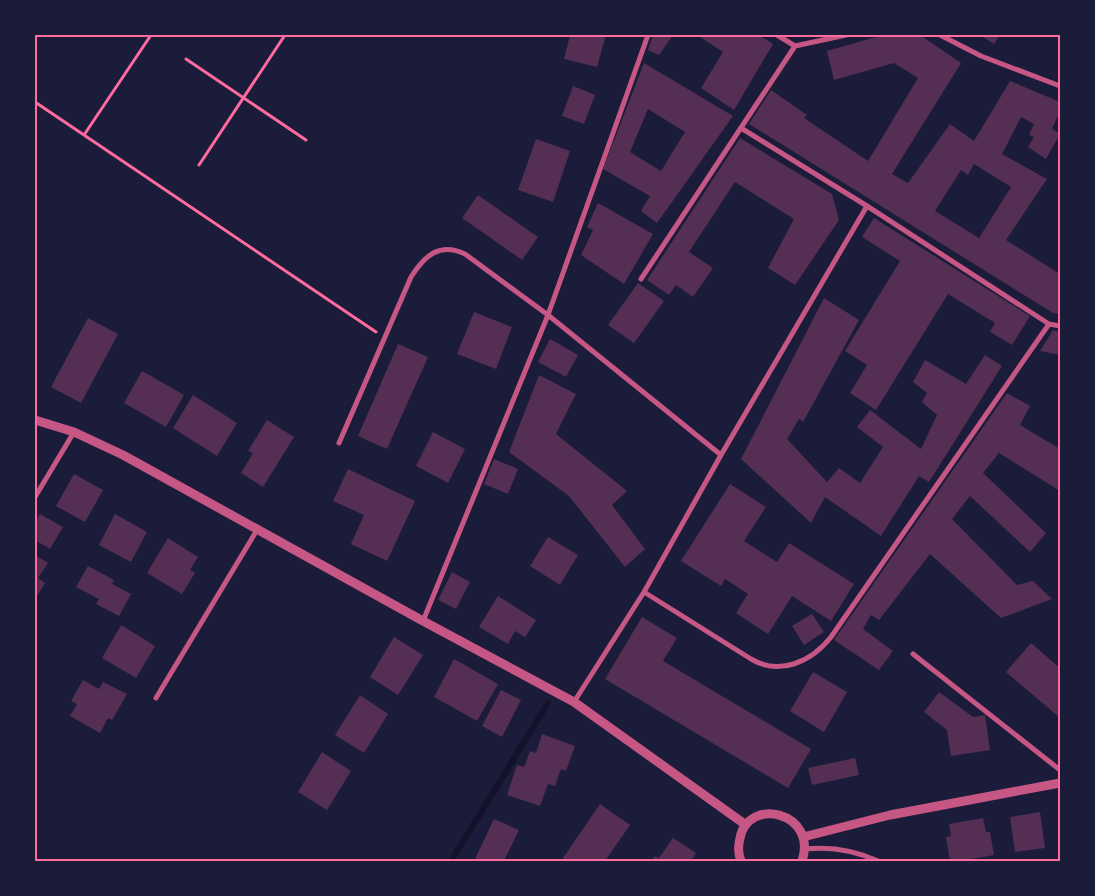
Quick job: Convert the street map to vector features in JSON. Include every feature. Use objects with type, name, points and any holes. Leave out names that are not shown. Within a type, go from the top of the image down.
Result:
[{"type":"street","points":[[423,621],[548,314],[648,35]]},
{"type":"street","points":[[777,35],[796,46],[846,35]]},
{"type":"street","points":[[940,35],[981,56],[1060,86]]},
{"type":"street","points":[[641,279],[796,46]]},
{"type":"street","points":[[741,128],[867,206],[1049,324],[1060,326]]},
{"type":"street","points":[[574,702],[644,592],[867,206]]},
{"type":"street","points":[[339,443],[407,285],[416,269],[428,257],[446,248],[452,248],[465,254],[548,314],[721,456]]},
{"type":"street","points":[[644,592],[763,665],[786,667],[798,663],[812,654],[831,637],[1049,324]]},
{"type":"street","points":[[35,420],[74,432],[124,455],[257,530],[574,702],[746,825]]},
{"type":"street","points":[[35,497],[74,432]]},
{"type":"street","points":[[156,698],[257,530]]},
{"type":"street","points":[[913,654],[1060,770]]},
{"type":"street","points":[[803,837],[906,812],[1060,783]]},
{"type":"street","points":[[742,861],[738,846],[740,835],[746,825],[755,818],[766,814],[788,817],[800,829],[805,849],[802,861]]},
{"type":"street","points":[[805,849],[842,848],[878,861]]},
{"type":"path","points":[[84,135],[151,35]]},
{"type":"path","points":[[199,166],[285,35]]},
{"type":"path","points":[[186,59],[306,140]]},
{"type":"path","points":[[35,102],[384,338]]},
{"type":"building","points":[[570,35],[606,35],[597,67],[564,59]]},
{"type":"building","points":[[653,35],[673,35],[659,55],[648,50]]},
{"type":"building","points":[[697,35],[759,35],[773,44],[734,110],[701,88],[723,52]]},
{"type":"building","points":[[883,35],[920,35],[961,63],[892,174],[908,183],[950,124],[974,141],[1010,81],[1060,102],[1060,111],[1052,129],[1060,134],[1046,159],[1028,147],[1034,137],[1029,135],[1034,124],[1021,117],[1002,154],[1047,179],[1006,240],[1060,274],[1060,314],[1053,313],[749,124],[771,90],[807,115],[804,118],[868,161],[918,78],[894,63],[834,80],[827,51]],"holes":[[[974,164],[1011,187],[979,238],[935,211],[961,170],[968,175]]]},
{"type":"building","points":[[980,35],[1000,35],[994,44]]},
{"type":"building","points":[[644,63],[733,116],[657,223],[641,211],[650,196],[603,169]],"holes":[[[648,109],[685,132],[661,171],[630,152]]]},
{"type":"building","points":[[573,86],[595,95],[584,124],[562,116]]},
{"type":"building","points":[[740,138],[832,194],[839,220],[795,285],[768,268],[794,219],[735,182],[689,252],[713,268],[693,297],[676,285],[669,295],[647,280]]},
{"type":"building","points":[[536,139],[570,151],[553,202],[518,190]]},
{"type":"building","points":[[478,195],[538,237],[522,260],[462,218]]},
{"type":"building","points":[[598,203],[653,234],[624,284],[581,255],[593,230],[587,227]]},
{"type":"building","points":[[874,218],[1030,316],[1012,345],[990,332],[995,323],[948,294],[876,410],[850,393],[867,365],[845,351],[900,261],[862,237]]},
{"type":"building","points":[[638,283],[664,301],[634,343],[608,325]]},
{"type":"building","points":[[824,298],[859,320],[803,422],[799,419],[787,439],[827,482],[839,468],[860,483],[883,447],[857,427],[870,410],[921,449],[937,415],[922,402],[927,393],[913,382],[925,360],[966,384],[985,355],[1002,366],[929,482],[919,476],[881,536],[825,497],[811,523],[741,459]]},
{"type":"building","points":[[474,312],[512,327],[496,369],[457,354]]},
{"type":"building","points":[[88,318],[118,334],[81,403],[51,387]]},
{"type":"building","points":[[1053,330],[1060,332],[1060,355],[1040,351]]},
{"type":"building","points":[[550,339],[578,355],[566,377],[538,362]]},
{"type":"building","points":[[398,344],[428,357],[387,449],[358,436]]},
{"type":"building","points":[[142,371],[184,395],[166,427],[124,403]]},
{"type":"building","points":[[539,375],[576,394],[556,434],[627,491],[612,505],[645,549],[625,567],[569,496],[509,452]]},
{"type":"building","points":[[1007,393],[1030,406],[1020,425],[1060,449],[1060,491],[999,453],[983,473],[1046,533],[1030,552],[970,496],[952,519],[1017,585],[1033,581],[1052,599],[1001,618],[930,554],[879,620],[871,615],[863,629],[893,651],[879,670],[834,640]]},
{"type":"building","points":[[193,395],[237,423],[217,456],[173,428]]},
{"type":"building","points":[[267,420],[294,437],[263,487],[241,473],[253,453],[248,451]]},
{"type":"building","points":[[433,432],[465,449],[448,483],[416,466]]},
{"type":"building","points":[[494,459],[518,469],[508,494],[484,484]]},
{"type":"building","points":[[348,469],[415,501],[387,561],[351,544],[364,515],[333,501]]},
{"type":"building","points":[[74,474],[103,490],[85,522],[56,506]]},
{"type":"building","points":[[730,484],[766,507],[744,541],[777,562],[789,543],[854,584],[831,621],[792,596],[768,634],[736,613],[748,594],[725,579],[721,586],[681,561]]},
{"type":"building","points":[[40,514],[63,527],[50,549],[35,540],[35,523]]},
{"type":"building","points":[[115,514],[147,532],[131,562],[99,545]]},
{"type":"building","points":[[548,537],[578,555],[560,585],[530,566]]},
{"type":"building","points":[[168,538],[198,557],[190,570],[195,573],[182,594],[147,573]]},
{"type":"building","points":[[35,555],[48,563],[38,578],[45,583],[35,599]]},
{"type":"building","points":[[88,566],[114,580],[112,584],[131,594],[119,616],[96,604],[99,599],[76,587]]},
{"type":"building","points":[[452,572],[470,582],[456,609],[438,600]]},
{"type":"building","points":[[498,596],[536,620],[525,637],[515,631],[508,644],[479,627]]},
{"type":"building","points":[[812,614],[824,632],[804,645],[792,626]]},
{"type":"building","points":[[642,617],[677,638],[663,661],[811,749],[788,788],[605,679]]},
{"type":"building","points":[[121,625],[155,646],[136,678],[102,658]]},
{"type":"building","points":[[394,637],[423,655],[398,695],[370,677]]},
{"type":"building","points":[[1031,643],[1060,668],[1060,718],[1006,672]]},
{"type":"building","points":[[454,659],[498,684],[477,721],[434,697]]},
{"type":"building","points":[[813,672],[847,692],[824,732],[790,711]]},
{"type":"building","points":[[83,680],[99,689],[103,682],[127,694],[112,720],[108,718],[100,733],[70,716],[77,704],[71,701]]},
{"type":"building","points":[[501,690],[521,700],[502,737],[482,726]]},
{"type":"building","points":[[939,692],[973,717],[985,715],[990,750],[951,756],[947,730],[924,712]]},
{"type":"building","points":[[360,695],[388,714],[364,753],[335,735]]},
{"type":"building","points":[[542,734],[575,746],[566,771],[561,769],[555,786],[548,784],[540,806],[507,795],[517,765],[524,767],[530,751],[536,753]]},
{"type":"building","points":[[322,752],[351,771],[327,810],[298,792]]},
{"type":"building","points":[[855,758],[859,775],[812,785],[808,768]]},
{"type":"building","points":[[600,804],[630,825],[605,861],[561,861]]},
{"type":"building","points":[[1040,812],[1045,848],[1015,852],[1010,817]]},
{"type":"building","points":[[983,818],[986,832],[990,832],[994,855],[950,861],[946,837],[951,836],[949,824]]},
{"type":"building","points":[[494,819],[519,830],[504,861],[474,861]]},
{"type":"building","points":[[673,838],[696,853],[691,861],[652,861],[655,856],[659,858]]},
{"type":"waterway","points":[[451,861],[548,703]]}]
